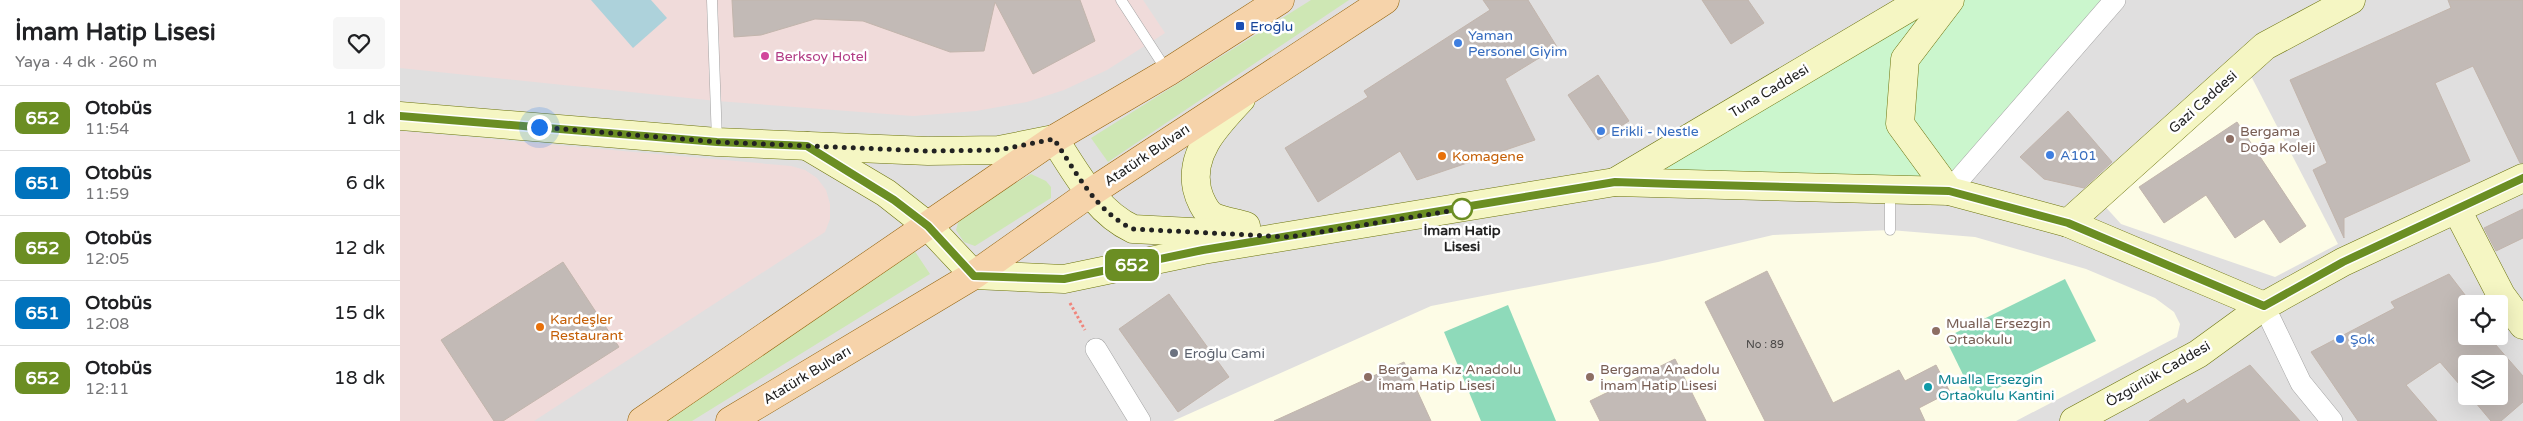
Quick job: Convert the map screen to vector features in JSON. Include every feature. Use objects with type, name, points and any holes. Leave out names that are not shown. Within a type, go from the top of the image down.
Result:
[{"type":"main road","points":[[642,421],[1054,139],[1168,72],[1280,0]]},
{"type":"main road","name":"Atatürk Bulvarı","points":[[730,421],[974,276],[1090,193],[1255,83],[1385,0]]},
{"type":"main road","name":"Tuna Caddesi","points":[[1615,182],[1922,0]]},
{"type":"main road","points":[[1949,191],[1900,124],[1905,58],[1950,0]]},
{"type":"main road","name":"Gazi Caddesi","points":[[2068,223],[2265,46],[2351,0]]},
{"type":"main road","points":[[1255,83],[1212,132],[1197,160],[1195,182],[1199,199],[1212,216],[1289,237]]},
{"type":"main road","points":[[400,116],[717,142],[928,151],[999,150],[1054,139]]},
{"type":"main road","name":"Tuna Caddesi","points":[[1054,139],[1090,193],[1112,216],[1133,229],[1289,237]]},
{"type":"main road","points":[[807,146],[886,193],[928,226],[974,276]]},
{"type":"main road","name":"Özgürlük Caddesi","points":[[2074,421],[2198,354],[2264,306],[2343,262],[2523,178]]},
{"type":"main road","name":"Tuna Caddesi","points":[[974,276],[1064,279],[1203,250],[1615,182],[1949,191],[2068,223],[2264,306]]},
{"type":"main road","points":[[2457,210],[2501,295],[2523,326]]},
{"type":"street","points":[[1949,191],[2115,0]]},
{"type":"street","points":[[2264,306],[2301,383],[2332,421]]},
{"type":"street","points":[[1096,349],[1140,421]]},
{"type":"lane","points":[[712,0],[717,142]]},
{"type":"lane","points":[[1122,0],[1168,72]]},
{"type":"lane","points":[[1890,189],[1890,230]]},
{"type":"path","points":[[1066,296],[1096,349]]},
{"type":"shaded area","points":[[400,0],[2523,0],[2523,421],[400,421]]},
{"type":"shaded area","name":"Berksoy Hotel","points":[[400,0],[1143,0],[1165,33],[1107,70],[1064,90],[1027,102],[976,111],[913,116],[717,101],[400,68]]},
{"type":"shaded area","name":"Bergama Doğa Koleji","points":[[2251,76],[2338,244],[2275,277],[2121,224],[2102,203]]},
{"type":"shaded area","name":"Kardeşler Restaurant","points":[[400,131],[791,166],[805,170],[817,178],[826,190],[830,204],[830,219],[825,232],[534,421],[400,421]]},
{"type":"shaded area","points":[[1890,230],[1975,237],[2086,269],[2155,298],[2174,312],[2180,324],[2177,337],[2016,421],[1173,421],[1431,306],[1658,262],[1773,235]]},
{"type":"green space","points":[[1311,0],[1349,0],[1108,162],[1091,138]]},
{"type":"green space","points":[[1922,0],[2115,0],[1949,191],[1615,182]]},
{"type":"green space","points":[[1031,174],[1046,181],[1051,187],[1051,198],[975,246],[964,242],[956,230],[960,216]]},
{"type":"green space","points":[[914,250],[930,274],[692,421],[661,421]]},
{"type":"green space","points":[[2065,279],[2096,341],[1975,399],[1945,338]]},
{"type":"green space","points":[[1508,305],[1556,421],[1481,421],[1444,332]]},
{"type":"water","points":[[591,0],[651,0],[667,18],[633,48]]},
{"type":"building","name":"Berksoy Hotel","points":[[732,0],[1080,0],[1095,41],[1033,74],[995,2],[984,51],[950,52],[863,21],[815,19],[761,35],[734,37]]},
{"type":"building","points":[[1483,0],[1528,0],[1557,47],[1505,79],[1535,140],[1417,180],[1400,151],[1318,202],[1285,148],[1368,97],[1364,91],[1490,10]]},
{"type":"building","points":[[1702,0],[1748,0],[1764,23],[1731,44]]},
{"type":"building","points":[[2448,0],[2523,0],[2523,163],[2520,163],[2473,66],[2435,83],[2470,161],[2344,218],[2344,238],[2313,170],[2327,163],[2290,80],[2451,8]]},
{"type":"building","points":[[1598,75],[1629,121],[1598,140],[1568,95]]},
{"type":"building","points":[[2068,111],[2112,162],[2084,188],[2044,179],[2020,157]]},
{"type":"building","name":"Bergama Doğa Koleji","points":[[2237,122],[2306,226],[2280,243],[2264,219],[2235,238],[2206,195],[2164,223],[2139,187]]},
{"type":"building","points":[[2523,209],[2523,238],[2496,251],[2484,228]]},
{"type":"building","name":"Kardeşler Restaurant","points":[[563,262],[619,347],[503,421],[494,421],[441,340]]},
{"type":"building","points":[[1767,271],[1833,403],[1899,370],[1905,381],[1936,365],[1950,392],[1919,408],[1925,421],[1765,421],[1705,302]]},
{"type":"building","points":[[2449,274],[2465,295],[2458,295],[2458,345],[2496,345],[2505,355],[2458,355],[2458,383],[2440,362],[2406,385],[2437,421],[2358,421],[2311,352],[2395,308],[2391,302]]},
{"type":"building","name":"Eroğlu Cami","points":[[1169,294],[1229,377],[1178,412],[1119,329]]},
{"type":"building","points":[[1675,359],[1706,421],[1600,421],[1590,401]]},
{"type":"building","points":[[2508,359],[2523,376],[2523,402],[2501,421],[2491,421],[2478,405],[2508,405]]},
{"type":"building","name":"Bergama Kız Anadolu İmam Hatip Lisesi","points":[[1404,362],[1431,421],[1274,421]]},
{"type":"building","points":[[2250,365],[2300,421],[2149,421],[2184,399],[2187,404]]},
{"type":"bus line","name":"652","points":[[400,116],[717,142],[807,146],[886,193],[928,226],[974,276],[1064,279],[1203,250],[1462,209],[1615,182],[1949,191],[2068,223],[2264,306],[2343,262],[2523,178]]},
{"type":"place","name":"Eroğlu","points":[[1240,26]]},
{"type":"place","name":"Yaman Personel Giyim","points":[[1458,43]]},
{"type":"place","name":"Berksoy Hotel","points":[[765,56]]},
{"type":"place","name":"Erikli - Nestle","points":[[1601,131]]},
{"type":"place","name":"Bergama Doğa Koleji","points":[[2230,139]]},
{"type":"place","name":"A101","points":[[2050,155]]},
{"type":"place","name":"Komagene","points":[[1442,156]]},
{"type":"place","name":"İmam Hatip Lisesi","points":[[1462,209]]},
{"type":"place","name":"Kardeşler Restaurant","points":[[540,327]]},
{"type":"place","name":"Mualla Ersezgin Ortaokulu","points":[[1936,331]]},
{"type":"place","name":"Şok","points":[[2340,339]]},
{"type":"place","name":"Eroğlu Cami","points":[[1174,353]]},
{"type":"place","name":"Bergama Kız Anadolu İmam Hatip Lisesi","points":[[1368,377]]},
{"type":"place","name":"Bergama Anadolu İmam Hatip Lisesi","points":[[1590,377]]},
{"type":"place","name":"Mualla Ersezgin Ortaokulu Kantini","points":[[1928,387]]},
{"type":"route","points":[[539,127],[717,142],[928,151],[999,150],[1054,139],[1090,193],[1112,216],[1123,225],[1133,229],[1289,237],[1462,209]]}]
